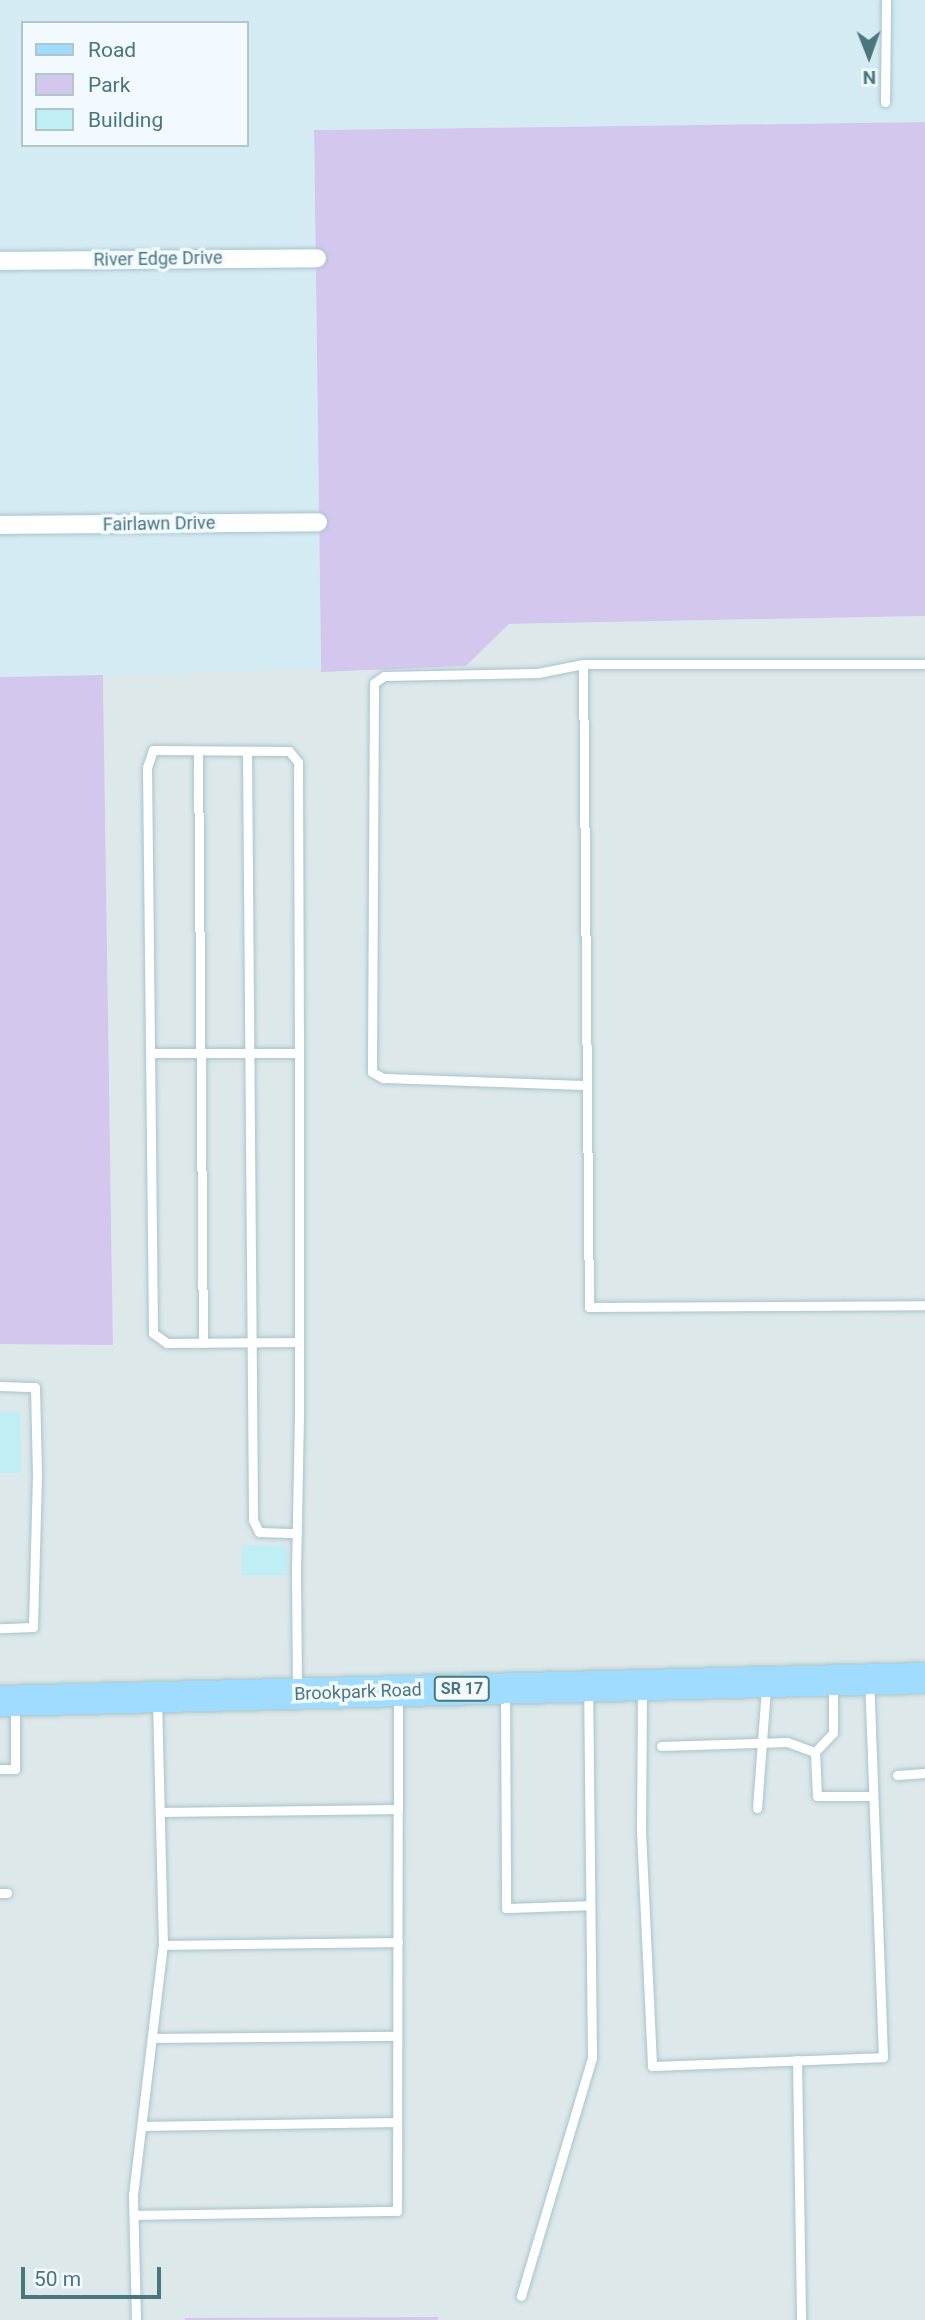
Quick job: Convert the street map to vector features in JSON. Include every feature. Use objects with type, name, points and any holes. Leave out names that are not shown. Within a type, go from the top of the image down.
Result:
[{"type":"main road","name":"Brookpark Road","points":[[7,1701],[925,1678]]},
{"type":"street","name":"River Edge Drive","points":[[0,261],[317,258]]},
{"type":"street","name":"Fairlawn Drive","points":[[0,525],[318,522]]},
{"type":"lane","points":[[885,102],[886,0]]},
{"type":"lane","points":[[586,1085],[383,1078],[372,1072],[374,683],[384,676],[538,673],[583,664],[925,664]]},
{"type":"lane","points":[[583,664],[589,1307],[925,1305]]},
{"type":"lane","points":[[297,1693],[299,1342],[298,762],[289,751],[153,750],[148,755],[153,1334],[167,1343],[299,1342]]},
{"type":"lane","points":[[198,751],[203,1343]]},
{"type":"lane","points":[[247,751],[254,1529],[297,1533]]},
{"type":"lane","points":[[150,1053],[299,1053]]},
{"type":"lane","points":[[0,1386],[35,1387],[37,1474],[33,1627],[0,1628]]},
{"type":"lane","points":[[642,1685],[641,1831],[652,2066],[883,2057],[869,1679]]},
{"type":"lane","points":[[833,1680],[833,1733],[815,1752],[817,1796],[873,1796]]},
{"type":"lane","points":[[757,1808],[766,1682]]},
{"type":"lane","points":[[521,2296],[592,2058],[589,1686]]},
{"type":"lane","points":[[505,1688],[506,1908],[590,1905]]},
{"type":"lane","points":[[134,2215],[397,2211],[398,1691]]},
{"type":"lane","points":[[136,2320],[134,2215],[163,1945],[162,1811],[157,1697]]},
{"type":"lane","points":[[0,1769],[15,1769],[7,1701]]},
{"type":"lane","points":[[661,1746],[787,1742],[815,1752]]},
{"type":"lane","points":[[897,1775],[925,1773]]},
{"type":"lane","points":[[162,1811],[398,1809]]},
{"type":"lane","points":[[163,1945],[398,1942]]},
{"type":"lane","points":[[152,2038],[397,2036]]},
{"type":"lane","points":[[797,2060],[802,2320]]},
{"type":"lane","points":[[142,2126],[396,2122]]},
{"type":"shaded area","points":[[0,0],[925,0],[925,122],[314,130],[321,672],[0,677]]},
{"type":"shaded area","points":[[925,616],[925,2320],[0,2320],[0,1344],[113,1344],[103,675],[466,666],[509,624]]},
{"type":"green space","points":[[925,122],[925,616],[509,624],[466,666],[321,672],[314,130]]},
{"type":"green space","points":[[103,675],[113,1345],[0,1344],[0,677]]},
{"type":"green space","points":[[438,2317],[438,2320],[185,2320],[185,2318]]},
{"type":"building","points":[[0,1412],[20,1412],[21,1473],[0,1473]]},
{"type":"building","points":[[242,1545],[287,1546],[287,1575],[241,1575]]}]
